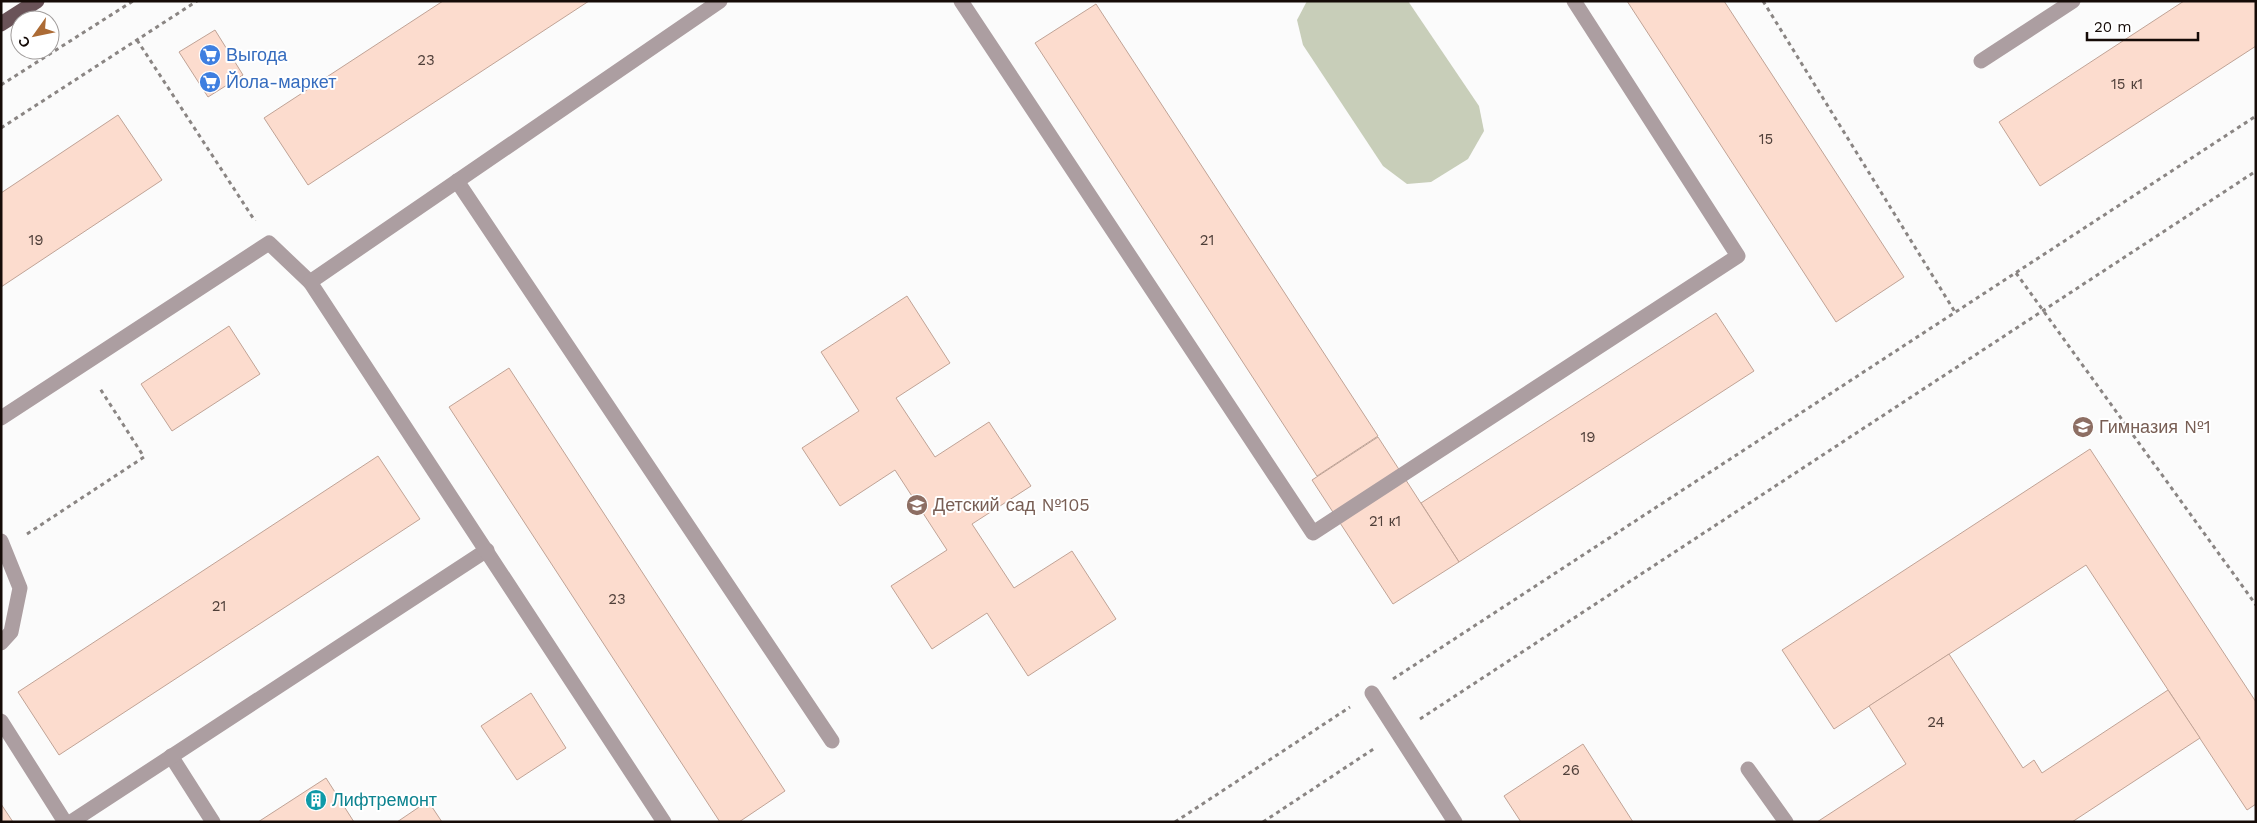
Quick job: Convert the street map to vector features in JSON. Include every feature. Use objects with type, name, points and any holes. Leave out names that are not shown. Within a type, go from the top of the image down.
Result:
[{"type":"main road","points":[[1,24],[37,1]]},
{"type":"lane","points":[[310,282],[720,1]]},
{"type":"lane","points":[[961,1],[1313,533],[1738,256],[1574,1]]},
{"type":"lane","points":[[1981,61],[2073,1]]},
{"type":"lane","points":[[458,181],[832,741]]},
{"type":"lane","points":[[1,418],[269,242],[310,282],[664,822]]},
{"type":"lane","points":[[1,643],[12,632],[20,588],[3,545]]},
{"type":"lane","points":[[71,822],[487,550]]},
{"type":"lane","points":[[1372,693],[1455,822]]},
{"type":"lane","points":[[1,721],[65,822]]},
{"type":"lane","points":[[172,756],[213,822]]},
{"type":"lane","points":[[1748,769],[1786,822]]},
{"type":"path","points":[[60,48],[133,1]]},
{"type":"path","points":[[1,128],[197,1]]},
{"type":"path","points":[[1763,1],[1955,312]]},
{"type":"path","points":[[137,40],[269,242]]},
{"type":"path","points":[[1,85],[41,60]]},
{"type":"path","points":[[1175,822],[2256,116]]},
{"type":"path","points":[[1264,822],[2256,171]]},
{"type":"path","points":[[2016,273],[2256,606]]},
{"type":"path","points":[[3,545],[144,457],[84,364]]},
{"type":"green space","points":[[1307,1],[1408,1],[1479,106],[1484,131],[1468,159],[1431,182],[1407,184],[1383,166],[1303,45],[1297,20]]},
{"type":"building","points":[[443,1],[589,1],[308,185],[264,118]]},
{"type":"building","points":[[1627,1],[1724,1],[1904,277],[1836,322]]},
{"type":"building","points":[[2184,1],[2256,1],[2256,46],[2040,186],[1999,122]]},
{"type":"building","points":[[1096,4],[1378,436],[1317,476],[1035,43]]},
{"type":"building","points":[[215,30],[243,75],[208,97],[179,52]]},
{"type":"building","points":[[118,115],[162,180],[1,287],[1,193]]},
{"type":"building","points":[[907,296],[950,363],[896,398],[935,457],[989,422],[1031,486],[972,524],[1014,588],[1072,551],[1116,619],[1028,676],[987,613],[932,649],[891,586],[947,550],[895,470],[840,506],[802,448],[859,411],[821,352]]},
{"type":"building","points":[[1716,313],[1754,371],[1459,562],[1421,503]]},
{"type":"building","points":[[229,326],[260,374],[172,431],[141,384]]},
{"type":"building","points":[[509,368],[785,791],[739,822],[720,822],[449,407]]},
{"type":"building","points":[[1378,437],[1459,562],[1393,604],[1312,480]]},
{"type":"building","points":[[2090,449],[2256,702],[2256,804],[2247,810],[2086,565],[1834,729],[1782,650]]},
{"type":"building","points":[[378,456],[420,519],[59,755],[18,692]]},
{"type":"building","points":[[1949,654],[2023,768],[2034,760],[2042,773],[2168,690],[2200,738],[2072,822],[1817,822],[1906,764],[1869,706]]},
{"type":"building","points":[[531,693],[566,748],[517,780],[481,726]]},
{"type":"building","points":[[1583,744],[1633,822],[1521,822],[1504,796]]},
{"type":"building","name":"Лифтремонт","points":[[326,778],[354,822],[258,822]]},
{"type":"building","points":[[428,801],[442,822],[397,822]]},
{"type":"building","points":[[1,804],[13,822],[1,822]]},
{"type":"place","name":"Выгода","points":[[210,55]]},
{"type":"place","name":"Йола-маркет","points":[[210,82]]},
{"type":"place","name":"Гимназия №1","points":[[2083,427]]},
{"type":"place","name":"Детский сад №105","points":[[917,505]]},
{"type":"place","name":"Лифтремонт","points":[[316,800]]}]
